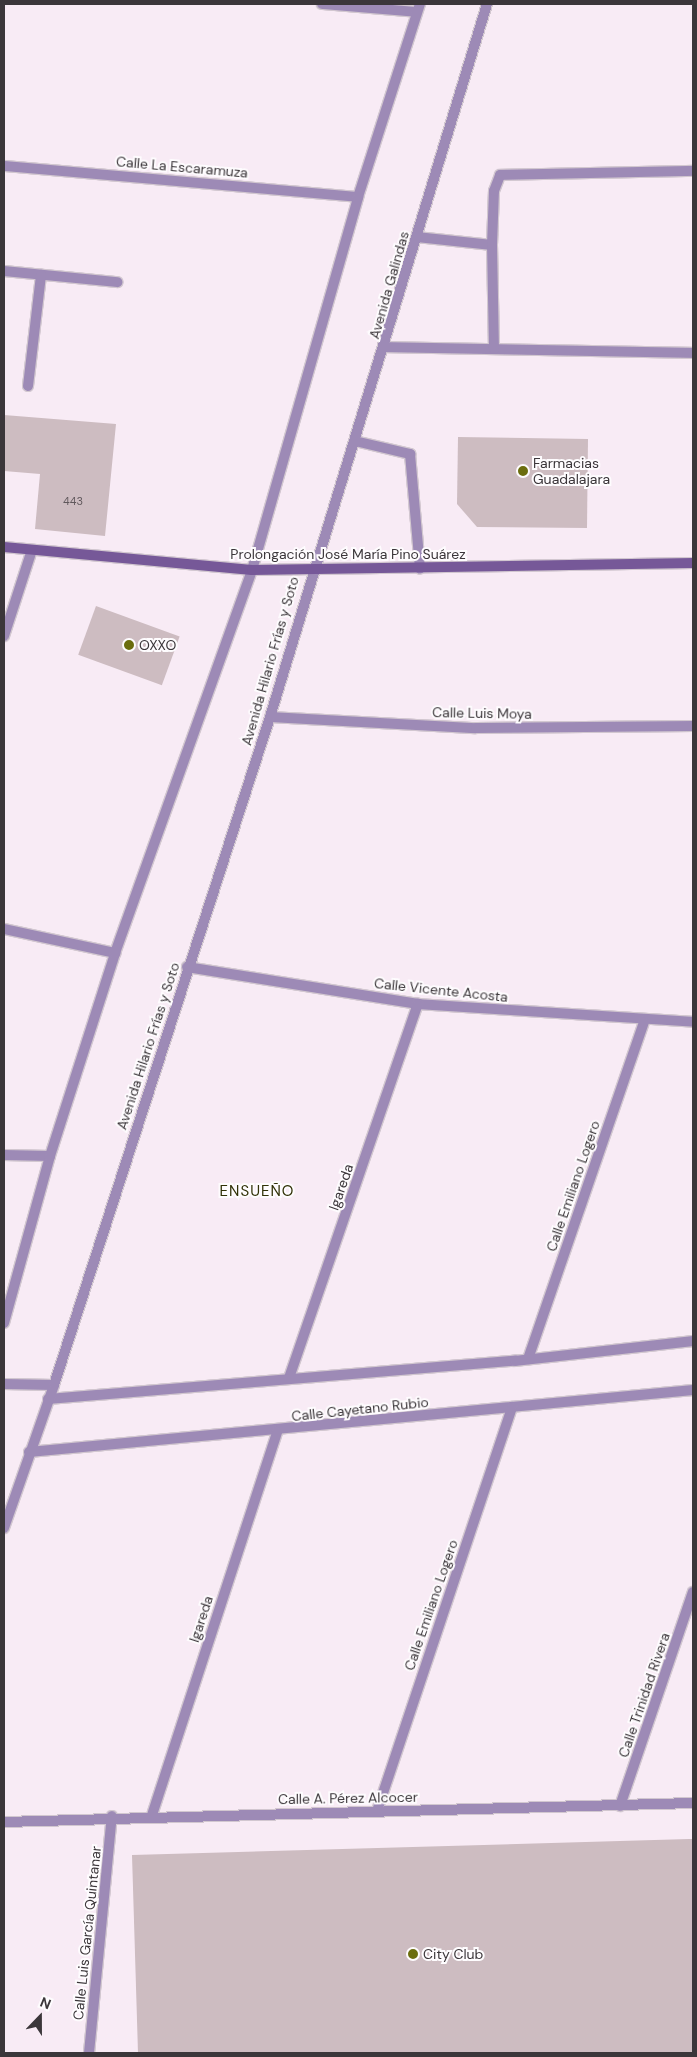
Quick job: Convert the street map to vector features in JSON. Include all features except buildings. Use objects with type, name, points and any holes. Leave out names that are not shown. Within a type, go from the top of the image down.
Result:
[{"type":"main road","name":"Prolongación José María Pino Suárez","points":[[4,548],[252,570],[311,571],[693,563]]},
{"type":"street","points":[[4,1323],[50,1156],[115,953],[252,570],[358,197],[418,8],[322,4]]},
{"type":"street","name":"Avenida Galindas","points":[[311,571],[385,347],[416,237],[487,4]]},
{"type":"street","name":"Calle La Escaramuza","points":[[4,166],[358,197]]},
{"type":"street","points":[[494,349],[492,245],[494,191],[500,175],[693,171]]},
{"type":"street","points":[[416,237],[492,245]]},
{"type":"street","points":[[4,271],[117,282]]},
{"type":"street","points":[[28,386],[41,275]]},
{"type":"street","points":[[385,347],[693,353]]},
{"type":"street","points":[[355,441],[410,454],[420,569]]},
{"type":"street","points":[[4,636],[32,550]]},
{"type":"street","name":"Avenida Hilario Frías y Soto","points":[[4,1528],[54,1385],[187,967],[270,717],[311,571]]},
{"type":"street","name":"Calle Luis Moya","points":[[270,717],[476,728],[693,726]]},
{"type":"street","points":[[4,929],[115,953]]},
{"type":"street","name":"Calle Vicente Acosta","points":[[187,967],[418,1004],[644,1022],[693,1022]]},
{"type":"street","name":"Igareda","points":[[289,1378],[418,1004]]},
{"type":"street","name":"Calle Emiliano Logero","points":[[528,1359],[644,1022]]},
{"type":"street","points":[[4,1155],[50,1156]]},
{"type":"street","points":[[48,1400],[528,1359],[693,1341]]},
{"type":"street","points":[[4,1384],[54,1385]]},
{"type":"street","name":"Calle Cayetano Rubio","points":[[29,1452],[277,1432],[693,1390]]},
{"type":"street","name":"Calle Emiliano Logero","points":[[377,1811],[512,1407]]},
{"type":"street","name":"Igareda","points":[[152,1815],[277,1432]]},
{"type":"street","name":"Calle Trinidad Rivera","points":[[620,1806],[693,1592]]},
{"type":"street","name":"Calle A. Pérez Alcocer","points":[[4,1822],[112,1816],[693,1803]]},
{"type":"street","name":"Calle Luis García Quintanar","points":[[89,2053],[112,1816]]},
{"type":"place","name":"Farmacias Guadalajara","points":[[523,471]]},
{"type":"place","name":"OXXO","points":[[129,645]]},
{"type":"place","name":"City Club","points":[[413,1954]]},
{"type":"district","name":"ENSUEÑO","points":[[257,1192]]}]
